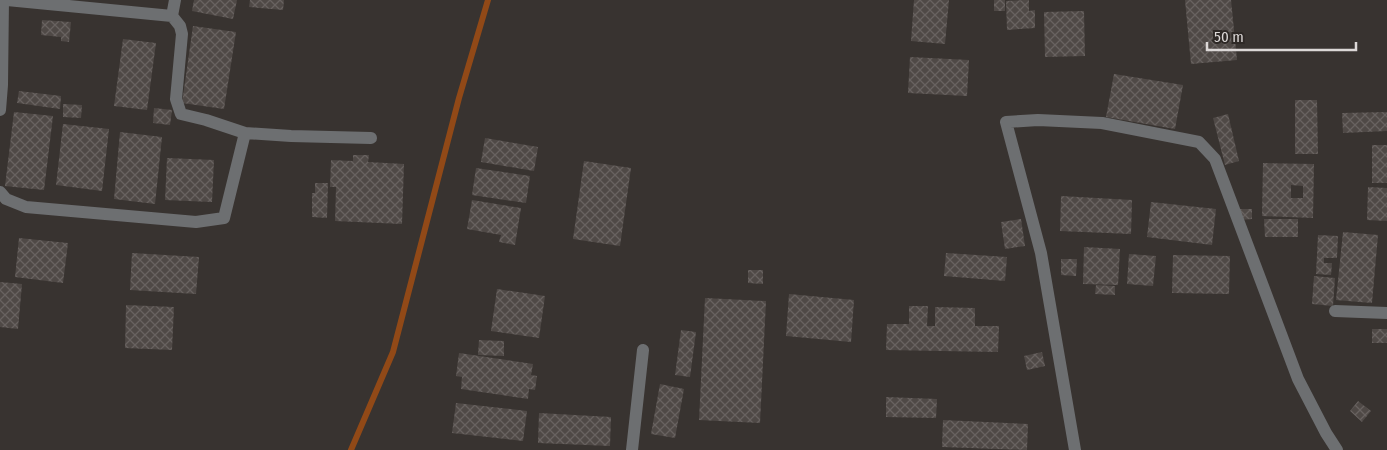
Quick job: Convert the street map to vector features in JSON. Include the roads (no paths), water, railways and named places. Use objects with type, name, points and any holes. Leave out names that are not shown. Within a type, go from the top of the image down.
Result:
[{"type":"street","points":[[0,110],[3,0]]},
{"type":"street","points":[[7,0],[172,16],[180,26],[182,34],[176,99],[181,114],[245,133],[371,138]]},
{"type":"street","points":[[172,16],[175,0]]},
{"type":"street","points":[[1075,450],[1041,253],[1006,122],[1038,120],[1102,123],[1199,142],[1216,159],[1298,379],[1337,450]]},
{"type":"street","points":[[0,192],[6,199],[26,207],[196,222],[224,218],[245,133]]},
{"type":"street","points":[[1335,311],[1387,313]]},
{"type":"street","points":[[632,450],[643,350]]},
{"type":"waterway","points":[[351,450],[393,352],[459,98],[488,0]]}]
